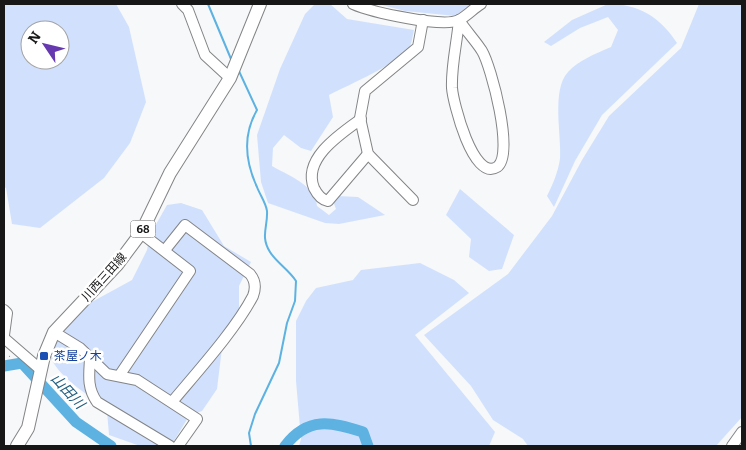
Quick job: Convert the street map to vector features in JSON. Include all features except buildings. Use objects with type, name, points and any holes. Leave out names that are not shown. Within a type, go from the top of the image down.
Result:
[{"type":"main road","name":"川西三田線","points":[[17,446],[28,428],[39,377],[54,332],[117,265],[141,233],[170,173],[233,70],[260,4]]},
{"type":"street","points":[[182,4],[188,10],[205,55],[233,70]]},
{"type":"street","points":[[353,4],[396,16],[423,20],[459,20],[481,4]]},
{"type":"street","points":[[413,200],[368,154],[360,119],[365,91],[418,47],[423,20]]},
{"type":"street","points":[[459,20],[482,51],[503,124],[504,152],[502,160],[497,166],[492,168],[483,165],[476,159],[456,113],[452,76],[459,20]]},
{"type":"street","points":[[360,119],[330,144],[312,167],[310,177],[315,191],[324,200],[328,201],[368,154]]},
{"type":"street","points":[[165,250],[185,225],[250,274],[255,285],[254,294],[223,339],[172,402]]},
{"type":"street","points":[[119,376],[190,271],[141,233]]},
{"type":"street","points":[[4,310],[7,313],[4,337],[39,377]]},
{"type":"street","points":[[54,332],[80,348],[108,374],[136,380],[197,419],[178,446]]},
{"type":"street","points":[[90,359],[88,383],[91,394],[97,402],[170,446]]},
{"type":"street","points":[[732,446],[742,432]]},
{"type":"shaded area","points":[[4,4],[116,4],[129,27],[146,102],[130,143],[104,178],[40,228],[12,224],[6,188],[4,187]]},
{"type":"shaded area","points":[[315,4],[330,4],[347,19],[414,30],[410,46],[404,53],[385,67],[329,95],[333,117],[311,151],[301,148],[284,135],[273,148],[272,166],[306,186],[312,192],[317,206],[329,215],[336,209],[333,201],[337,196],[358,197],[385,215],[339,224],[325,223],[268,203],[261,182],[257,135],[280,69],[305,14]]},
{"type":"shaded area","points":[[378,4],[471,4],[455,16],[405,11]]},
{"type":"shaded area","points":[[608,4],[629,6],[648,14],[663,26],[677,43],[602,115],[575,161],[554,207],[547,196],[555,178],[560,159],[558,114],[560,90],[563,80],[568,72],[577,64],[611,47],[618,30],[608,17],[580,28],[551,46],[544,42],[572,20]]},
{"type":"shaded area","points":[[699,4],[742,4],[742,417],[716,446],[528,446],[523,439],[493,420],[471,386],[424,335],[508,274],[552,216],[582,160],[609,116],[681,48]]},
{"type":"shaded area","points":[[460,189],[514,235],[502,269],[489,271],[469,257],[471,239],[446,215]]},
{"type":"shaded area","points":[[181,203],[202,210],[224,246],[251,262],[239,286],[239,310],[222,348],[217,389],[202,411],[189,416],[171,446],[140,446],[109,435],[107,411],[66,378],[53,362],[48,352],[61,328],[90,303],[132,280],[147,250],[150,235],[167,205]]},
{"type":"shaded area","points":[[420,263],[454,280],[469,293],[415,335],[495,432],[489,446],[299,446],[301,439],[296,381],[296,321],[306,301],[316,288],[353,280],[361,270]]},
{"type":"waterway","points":[[208,4],[231,59]]},
{"type":"waterway","points":[[238,69],[257,110],[249,128],[247,148],[253,177],[267,211],[265,241],[273,256],[296,281],[295,301],[287,323],[279,363],[255,414],[249,433],[251,446]]},
{"type":"waterway","name":"山田川","points":[[4,366],[22,363],[76,422],[111,446]]},
{"type":"waterway","name":"山田川","points":[[285,446],[302,430],[321,424],[341,426],[363,432],[368,446]]},
{"type":"place","name":"茶屋ノ木","points":[[44,356]]}]
